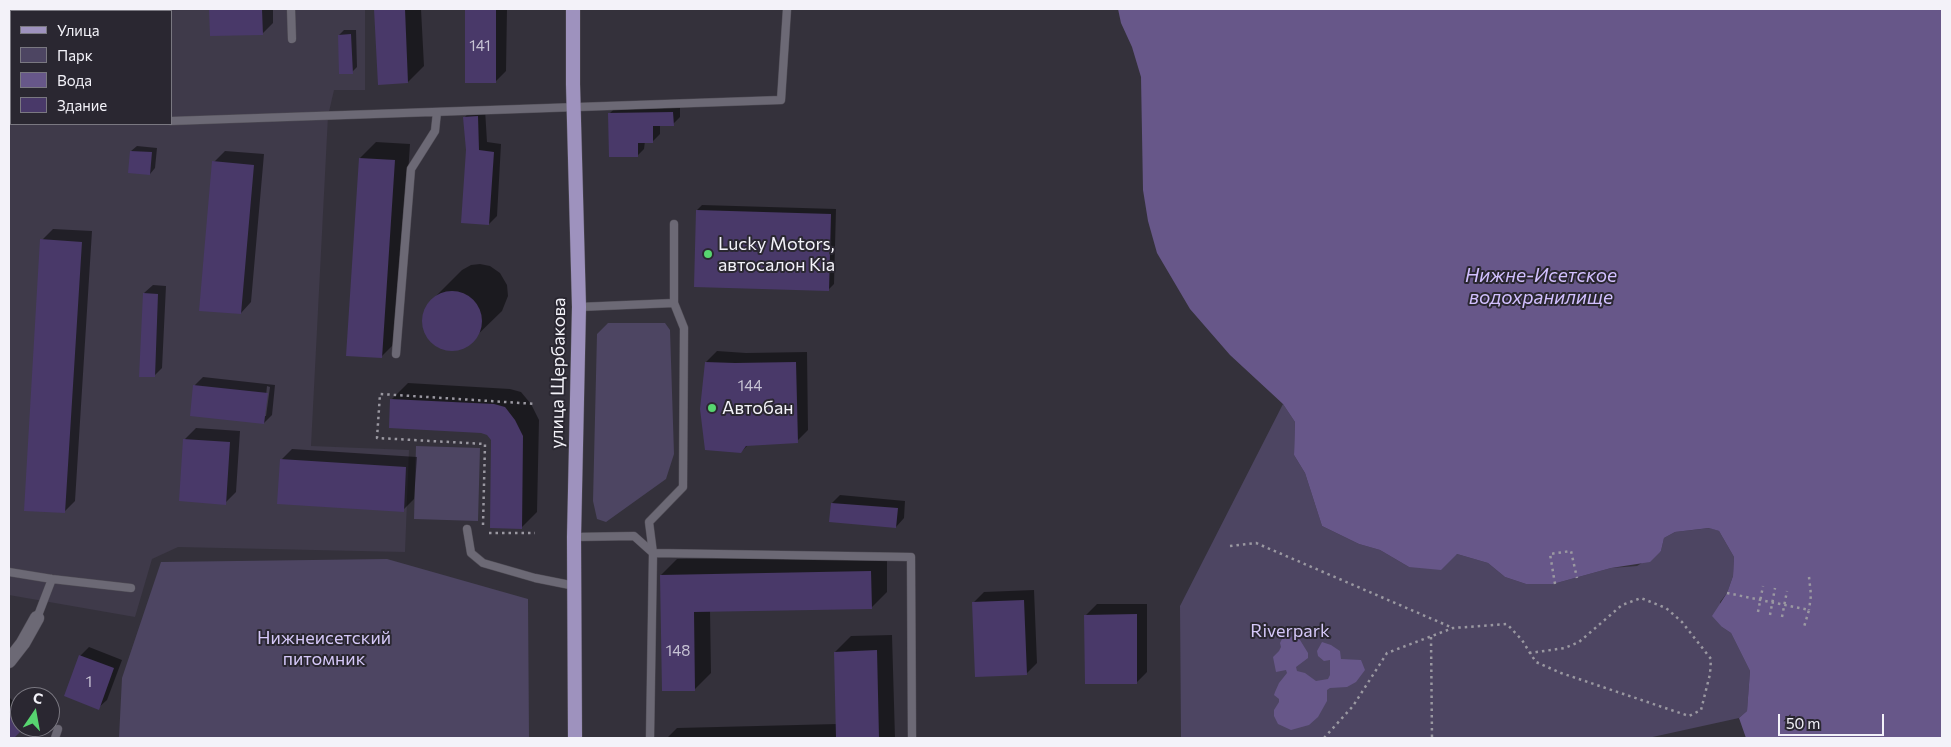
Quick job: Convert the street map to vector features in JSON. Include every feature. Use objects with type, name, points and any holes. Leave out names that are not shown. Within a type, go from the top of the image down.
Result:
[{"type":"main road","name":"улица Щербакова","points":[[573,9],[573,106],[579,307],[574,537],[575,738]]},
{"type":"street","points":[[9,660],[24,643],[37,618]]},
{"type":"street","points":[[9,641],[24,643]]},
{"type":"lane","points":[[291,9],[292,38]]},
{"type":"lane","points":[[172,121],[781,100],[787,9]]},
{"type":"lane","points":[[396,354],[411,169],[435,131],[437,112]]},
{"type":"lane","points":[[650,738],[652,553],[649,522],[683,486],[684,328],[674,303],[674,224]]},
{"type":"lane","points":[[579,307],[674,303]]},
{"type":"lane","points":[[467,529],[471,554],[483,563],[535,578],[574,586]]},
{"type":"lane","points":[[574,537],[634,536],[652,553],[910,557],[912,738]]},
{"type":"lane","points":[[9,572],[131,588]]},
{"type":"lane","points":[[37,618],[52,579]]},
{"type":"path","points":[[483,525],[485,444],[377,438],[380,394],[536,404]]},
{"type":"path","points":[[490,533],[535,533]]},
{"type":"path","points":[[1230,546],[1256,543],[1453,628]]},
{"type":"path","points":[[1555,584],[1550,554],[1571,551],[1577,578]]},
{"type":"path","points":[[1804,627],[1811,595],[1809,578]]},
{"type":"path","points":[[1758,612],[1763,586]]},
{"type":"path","points":[[1770,615],[1775,588]]},
{"type":"path","points":[[1782,617],[1787,591]]},
{"type":"path","points":[[1728,593],[1809,610]]},
{"type":"path","points":[[1324,738],[1353,706],[1387,653],[1453,628],[1507,624],[1522,640],[1530,654],[1536,662],[1561,673],[1689,716],[1702,710],[1710,674],[1711,659],[1682,622],[1666,608],[1641,598],[1622,605],[1579,642],[1564,648],[1530,654]]},
{"type":"path","points":[[1431,637],[1432,738]]},
{"type":"shaded area","points":[[9,9],[365,9],[365,90],[334,90],[328,116],[311,446],[409,450],[405,552],[178,547],[152,559],[135,617],[9,595]]},
{"type":"green space","points":[[608,323],[665,323],[670,330],[674,454],[666,479],[606,522],[597,519],[593,501],[597,334]]},
{"type":"green space","name":"Riverpark","points":[[1283,404],[1295,422],[1294,455],[1305,473],[1322,526],[1359,544],[1380,550],[1409,567],[1457,554],[1488,563],[1505,577],[1526,584],[1553,584],[1611,568],[1637,566],[1661,551],[1664,538],[1675,532],[1710,528],[1719,531],[1734,557],[1733,576],[1727,593],[1720,602],[1722,627],[1731,633],[1750,671],[1747,711],[1739,718],[1648,738],[1181,738],[1180,606]]},
{"type":"green space","points":[[416,446],[480,448],[478,521],[414,519]]},
{"type":"green space","name":"Нижнеисетский питомник","points":[[387,559],[528,599],[529,738],[119,738],[122,678],[161,562]]},
{"type":"water","name":"Нижне-Исетское водохранилище","points":[[1118,9],[1942,9],[1942,738],[1746,738],[1739,718],[1747,711],[1750,671],[1731,633],[1722,627],[1712,616],[1727,593],[1733,576],[1734,557],[1719,531],[1709,528],[1675,532],[1664,538],[1661,551],[1650,562],[1611,568],[1553,584],[1526,584],[1505,577],[1488,563],[1457,554],[1441,570],[1409,567],[1380,550],[1359,544],[1322,526],[1305,473],[1294,455],[1295,422],[1283,404],[1230,355],[1190,309],[1157,253],[1148,221],[1143,190],[1141,77],[1132,47],[1121,23]]},
{"type":"water","points":[[1294,636],[1300,640],[1308,653],[1308,658],[1296,667],[1297,671],[1305,673],[1316,681],[1328,679],[1330,675],[1330,660],[1324,661],[1318,656],[1317,651],[1322,642],[1340,651],[1341,659],[1361,660],[1365,670],[1356,682],[1347,687],[1330,688],[1327,690],[1327,701],[1318,717],[1309,725],[1291,730],[1278,724],[1274,716],[1274,710],[1279,699],[1274,695],[1279,683],[1287,673],[1286,670],[1276,672],[1273,657],[1281,647],[1282,639]]},
{"type":"building","points":[[209,9],[262,9],[263,35],[210,36]]},
{"type":"building","points":[[374,9],[405,9],[408,83],[378,85]]},
{"type":"building","points":[[465,9],[496,9],[496,83],[465,83]]},
{"type":"building","points":[[351,34],[353,74],[339,74],[338,35]]},
{"type":"building","points":[[673,112],[674,126],[653,126],[653,143],[638,143],[638,157],[609,157],[608,113]]},
{"type":"building","points":[[478,116],[479,150],[494,152],[489,225],[461,223],[466,150],[463,117]]},
{"type":"building","points":[[130,151],[152,152],[150,175],[128,173]]},
{"type":"building","points":[[359,158],[395,160],[382,358],[346,356]]},
{"type":"building","points":[[212,161],[254,165],[241,314],[199,311]]},
{"type":"building","points":[[696,210],[831,214],[829,291],[694,287]]},
{"type":"building","points":[[40,239],[82,242],[65,513],[24,511]]},
{"type":"building","points":[[452,291],[468,296],[473,300],[477,305],[482,321],[477,337],[473,342],[468,346],[452,351],[436,346],[431,342],[427,337],[422,321],[427,305],[431,300],[436,296]]},
{"type":"building","points":[[143,293],[158,294],[155,377],[139,377]]},
{"type":"building","points":[[705,362],[796,362],[798,443],[746,446],[741,453],[705,450],[700,409]]},
{"type":"building","points":[[193,385],[268,393],[264,424],[190,416]]},
{"type":"building","points":[[390,399],[494,404],[505,407],[515,420],[523,436],[522,529],[490,528],[491,440],[487,435],[481,433],[389,428]]},
{"type":"building","points":[[183,439],[230,442],[226,505],[179,501]]},
{"type":"building","points":[[280,459],[406,467],[404,512],[277,504]]},
{"type":"building","points":[[831,503],[898,508],[896,528],[829,522]]},
{"type":"building","points":[[871,571],[872,609],[694,612],[695,691],[662,691],[660,575]]},
{"type":"building","points":[[1024,600],[1027,675],[975,677],[972,602]]},
{"type":"building","points":[[1137,614],[1137,684],[1085,684],[1084,615]]},
{"type":"building","points":[[877,650],[879,738],[836,738],[834,652]]},
{"type":"building","points":[[79,655],[114,668],[99,710],[64,696]]},
{"type":"building","points":[[9,707],[10,737],[15,737],[9,738]]},
{"type":"place","name":"Lucky Motors, автосалон Kia","points":[[708,254]]},
{"type":"place","name":"Автобан","points":[[712,408]]}]
